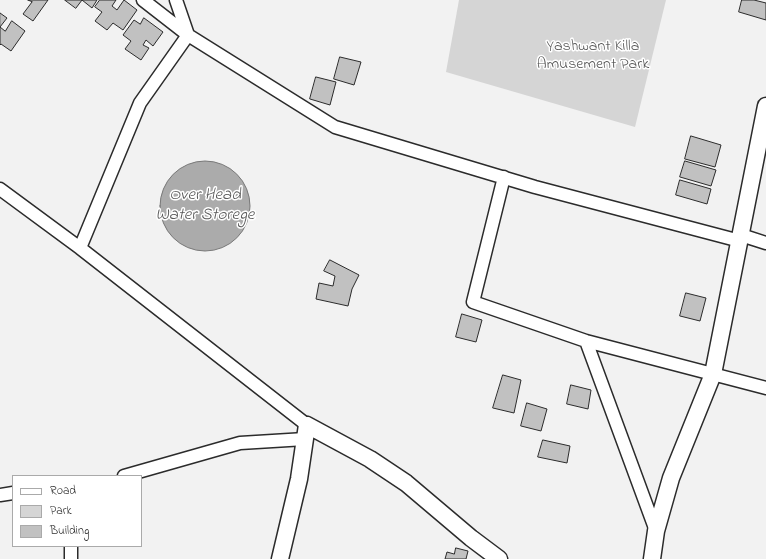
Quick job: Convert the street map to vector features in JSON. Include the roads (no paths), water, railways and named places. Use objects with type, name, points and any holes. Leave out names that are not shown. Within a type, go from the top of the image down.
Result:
[{"type":"main road","points":[[652,559],[656,530],[671,478],[713,374],[766,106]]},
{"type":"main road","points":[[280,559],[299,479],[306,432],[370,459],[406,482],[471,538],[499,559]]},
{"type":"street","points":[[143,0],[188,35],[335,127],[535,187],[740,238],[766,243]]},
{"type":"street","points":[[176,0],[188,35]]},
{"type":"street","points":[[80,248],[140,103],[188,35]]},
{"type":"street","points":[[504,177],[473,302],[586,341],[766,388]]},
{"type":"street","points":[[0,190],[80,248],[306,432]]},
{"type":"street","points":[[586,341],[656,530]]},
{"type":"street","points":[[128,475],[240,443],[306,432]]},
{"type":"street","points":[[0,495],[12,493]]},
{"type":"street","points":[[71,547],[71,559]]},
{"type":"water","name":"Over Head Water Storege","points":[[196,161],[214,161],[230,168],[243,181],[250,197],[250,215],[243,231],[230,244],[214,251],[196,251],[180,244],[167,231],[160,215],[160,197],[167,181],[180,168]]},
{"type":"park label","name":"Yashwant Killa Amusement Park","points":[[593,56]]}]
